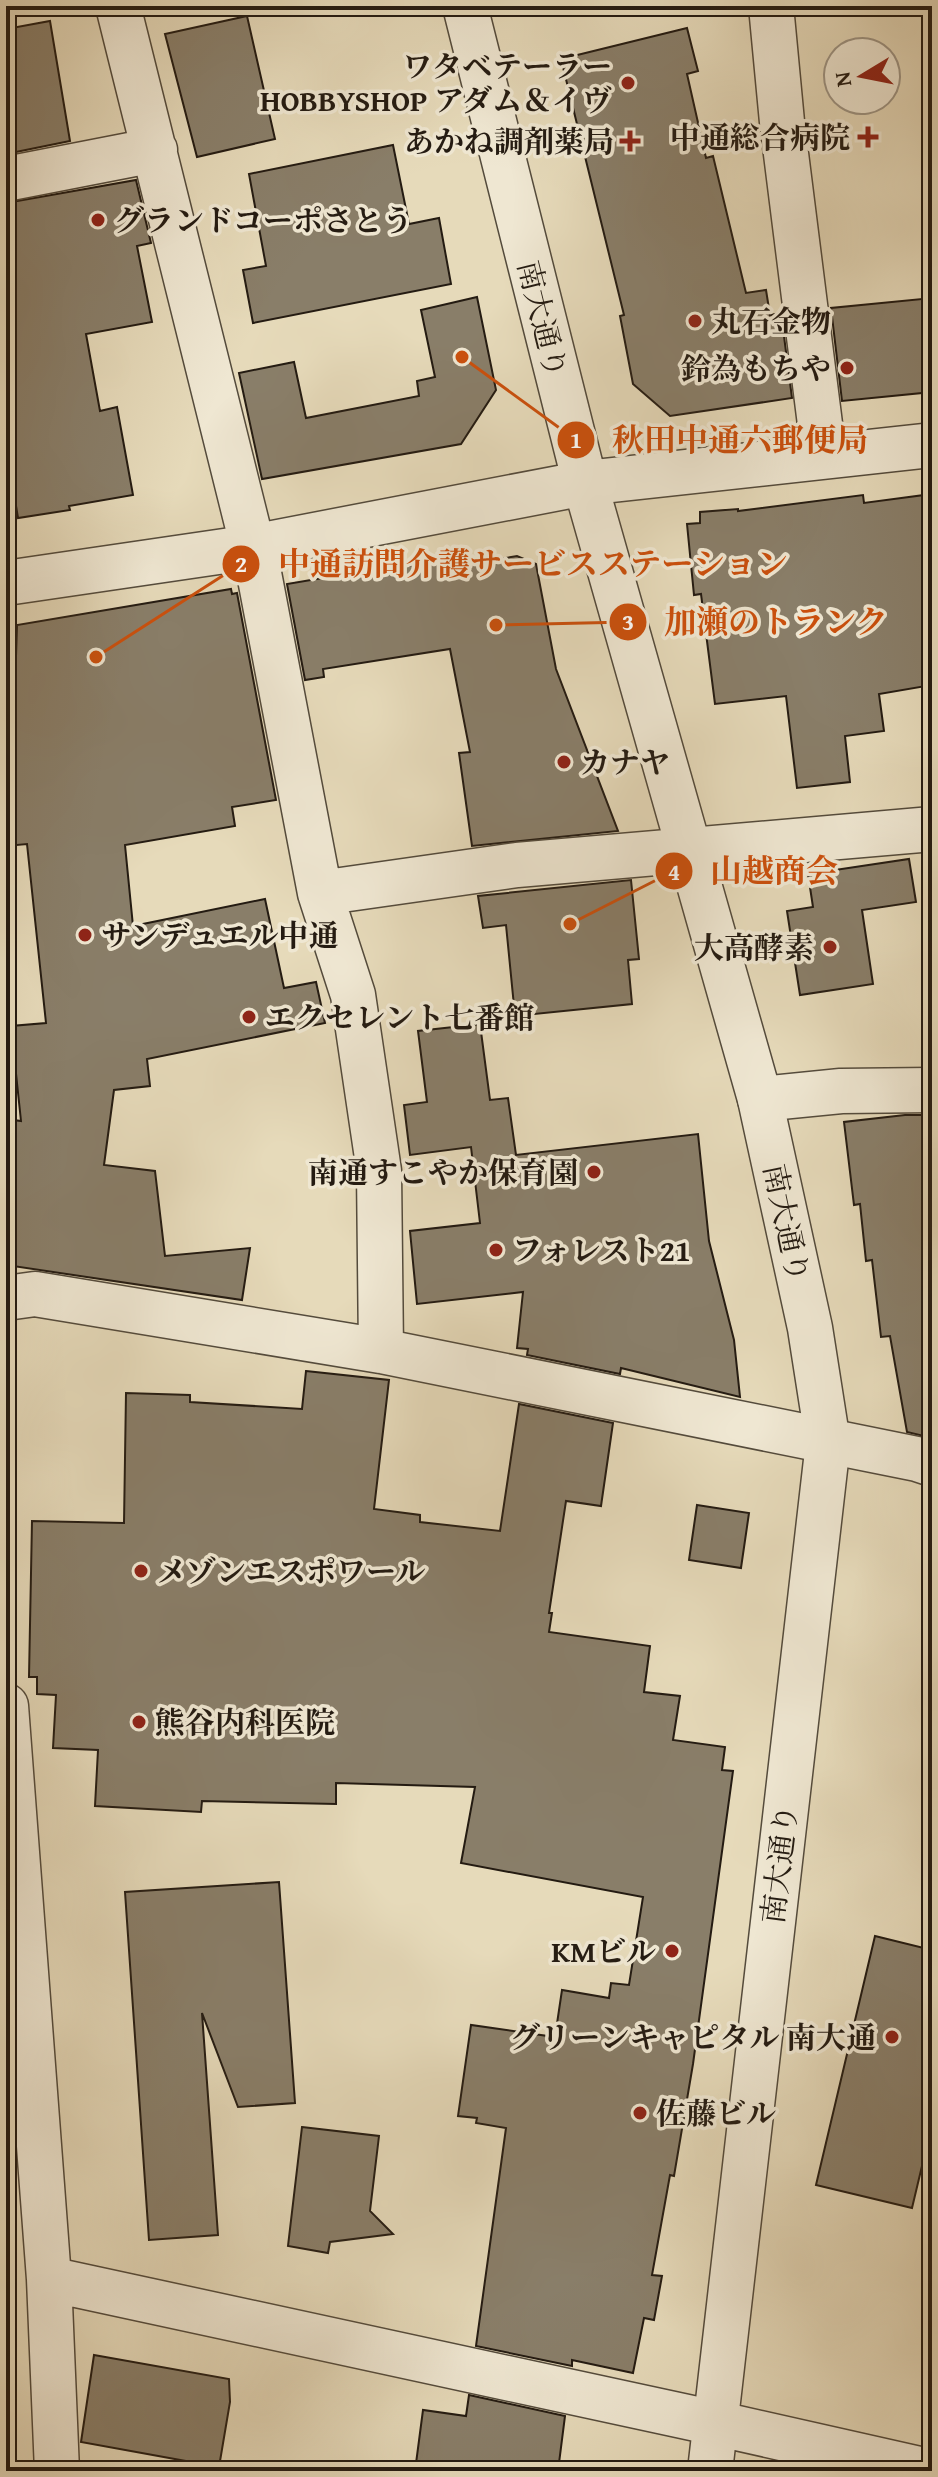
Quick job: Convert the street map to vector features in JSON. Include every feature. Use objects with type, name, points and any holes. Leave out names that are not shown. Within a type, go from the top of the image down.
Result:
[{"type":"street","points":[[118,6],[252,547],[320,893],[353,995],[379,1171],[381,1351]]},
{"type":"street","name":"南大通り","points":[[465,6],[585,483],[760,1099],[810,1328],[828,1443],[710,2471]]},
{"type":"street","points":[[771,6],[782,122],[824,456]]},
{"type":"street","points":[[6,179],[155,150]]},
{"type":"street","points":[[6,583],[252,547],[585,483],[932,445]]},
{"type":"street","points":[[320,893],[517,865],[932,829]]},
{"type":"street","points":[[760,1099],[841,1091],[932,1090]]},
{"type":"street","points":[[6,1298],[35,1294],[381,1351],[932,1464]]},
{"type":"street","points":[[6,1706],[49,2279],[57,2471]]},
{"type":"street","points":[[49,2279],[928,2471]]},
{"type":"building","points":[[247,16],[275,139],[197,157],[165,34]]},
{"type":"building","points":[[50,21],[70,141],[6,154],[6,29]]},
{"type":"building","points":[[687,28],[698,71],[687,74],[706,158],[713,156],[746,293],[766,290],[770,315],[781,313],[792,398],[670,416],[633,384],[620,316],[624,315],[561,59]]},
{"type":"building","points":[[393,145],[409,224],[439,218],[451,284],[253,323],[243,270],[266,266],[249,174]]},
{"type":"building","points":[[136,180],[151,243],[137,246],[152,322],[86,334],[100,411],[117,407],[133,495],[18,518],[6,445],[6,203]]},
{"type":"building","points":[[477,297],[496,390],[461,444],[262,479],[239,373],[294,362],[306,418],[419,396],[417,381],[435,377],[421,310]]},
{"type":"building","points":[[932,298],[932,392],[842,401],[831,308]]},
{"type":"building","points":[[932,494],[932,685],[879,694],[884,731],[845,736],[850,782],[797,788],[786,696],[715,704],[701,594],[694,595],[687,524],[700,523],[700,512],[738,511],[863,495],[864,503]]},
{"type":"building","points":[[464,555],[466,565],[517,556],[536,564],[556,669],[618,831],[472,846],[459,753],[470,752],[450,649],[323,669],[324,677],[305,680],[287,584],[376,569],[373,573]]},
{"type":"building","points":[[231,589],[232,594],[237,593],[276,800],[232,807],[235,826],[125,845],[133,926],[265,899],[284,988],[316,982],[325,1023],[147,1059],[150,1086],[114,1090],[104,1165],[155,1171],[165,1256],[250,1248],[242,1300],[6,1265],[6,1119],[21,1121],[11,1026],[46,1023],[27,844],[6,846],[6,781],[12,780],[17,625]]},
{"type":"building","name":"大高酵素","points":[[909,859],[916,902],[862,910],[873,984],[800,995],[787,911],[813,907],[808,874]]},
{"type":"building","points":[[631,880],[639,959],[628,960],[632,1004],[515,1016],[506,925],[483,928],[478,896]]},
{"type":"building","points":[[480,1024],[490,1100],[508,1098],[516,1155],[698,1134],[709,1241],[734,1340],[740,1397],[621,1368],[620,1374],[527,1355],[528,1349],[517,1348],[523,1292],[417,1304],[410,1231],[480,1223],[471,1147],[410,1155],[404,1105],[427,1102],[418,1031]]},
{"type":"building","points":[[932,1115],[932,1438],[907,1432],[890,1336],[881,1337],[872,1260],[866,1261],[860,1204],[854,1205],[844,1122]]},
{"type":"building","points":[[306,1371],[389,1380],[374,1509],[420,1515],[420,1522],[500,1531],[519,1404],[613,1423],[601,1506],[566,1501],[549,1613],[552,1613],[549,1632],[650,1646],[644,1692],[680,1696],[673,1740],[725,1747],[722,1770],[733,1771],[693,2064],[674,2176],[670,2175],[652,2275],[662,2276],[654,2320],[644,2318],[633,2373],[572,2360],[572,2366],[476,2346],[506,2128],[476,2123],[477,2118],[458,2116],[471,2025],[555,2037],[562,1990],[609,1998],[611,1983],[629,1985],[643,1897],[461,1863],[475,1787],[336,1783],[336,1804],[202,1801],[201,1812],[95,1806],[98,1750],[53,1748],[56,1695],[37,1694],[37,1677],[29,1677],[32,1521],[124,1523],[126,1393],[190,1395],[190,1402],[302,1409]]},
{"type":"building","points":[[697,1505],[749,1513],[741,1568],[689,1560]]},
{"type":"building","points":[[279,1882],[295,2103],[238,2107],[202,2013],[218,2235],[149,2240],[125,1892]]},
{"type":"building","name":"グリーンキャピタル 南大通","points":[[875,1936],[932,1950],[932,2124],[912,2208],[816,2185]]},
{"type":"building","points":[[302,2127],[379,2136],[370,2211],[393,2234],[330,2242],[328,2253],[288,2246]]},
{"type":"building","points":[[94,2355],[229,2379],[230,2402],[219,2467],[81,2442]]},
{"type":"building","points":[[469,2395],[565,2416],[558,2471],[415,2471],[423,2410],[466,2416]]},
{"type":"place","name":"ワタベテーラー HOBBYSHOP アダム＆イヴ","points":[[628,83]]},
{"type":"place","name":"中通総合病院","points":[[868,137]]},
{"type":"place","name":"あかね調剤薬局","points":[[630,141]]},
{"type":"place","name":"グランドコーポさとう","points":[[98,220]]},
{"type":"place","name":"丸石金物","points":[[695,321]]},
{"type":"place","name":"秋田中通六郵便局","points":[[462,357]]},
{"type":"place","name":"鈴為もちや","points":[[847,368]]},
{"type":"place","name":"加瀬のトランク","points":[[496,625]]},
{"type":"place","name":"中通訪問介護サービスステーション","points":[[96,657]]},
{"type":"place","name":"カナヤ","points":[[564,762]]},
{"type":"place","name":"山越商会","points":[[570,924]]},
{"type":"place","name":"サンデュエル中通","points":[[85,935]]},
{"type":"place","name":"大高酵素","points":[[830,947]]},
{"type":"place","name":"エクセレント七番館","points":[[249,1017]]},
{"type":"place","name":"南通すこやか保育園","points":[[594,1172]]},
{"type":"place","name":"フォレスト21","points":[[496,1250]]},
{"type":"place","name":"メゾンエスポワール","points":[[141,1571]]},
{"type":"place","name":"熊谷内科医院","points":[[139,1722]]},
{"type":"place","name":"KMビル","points":[[672,1951]]},
{"type":"place","name":"グリーンキャピタル 南大通","points":[[892,2037]]},
{"type":"place","name":"佐藤ビル","points":[[640,2113]]}]
